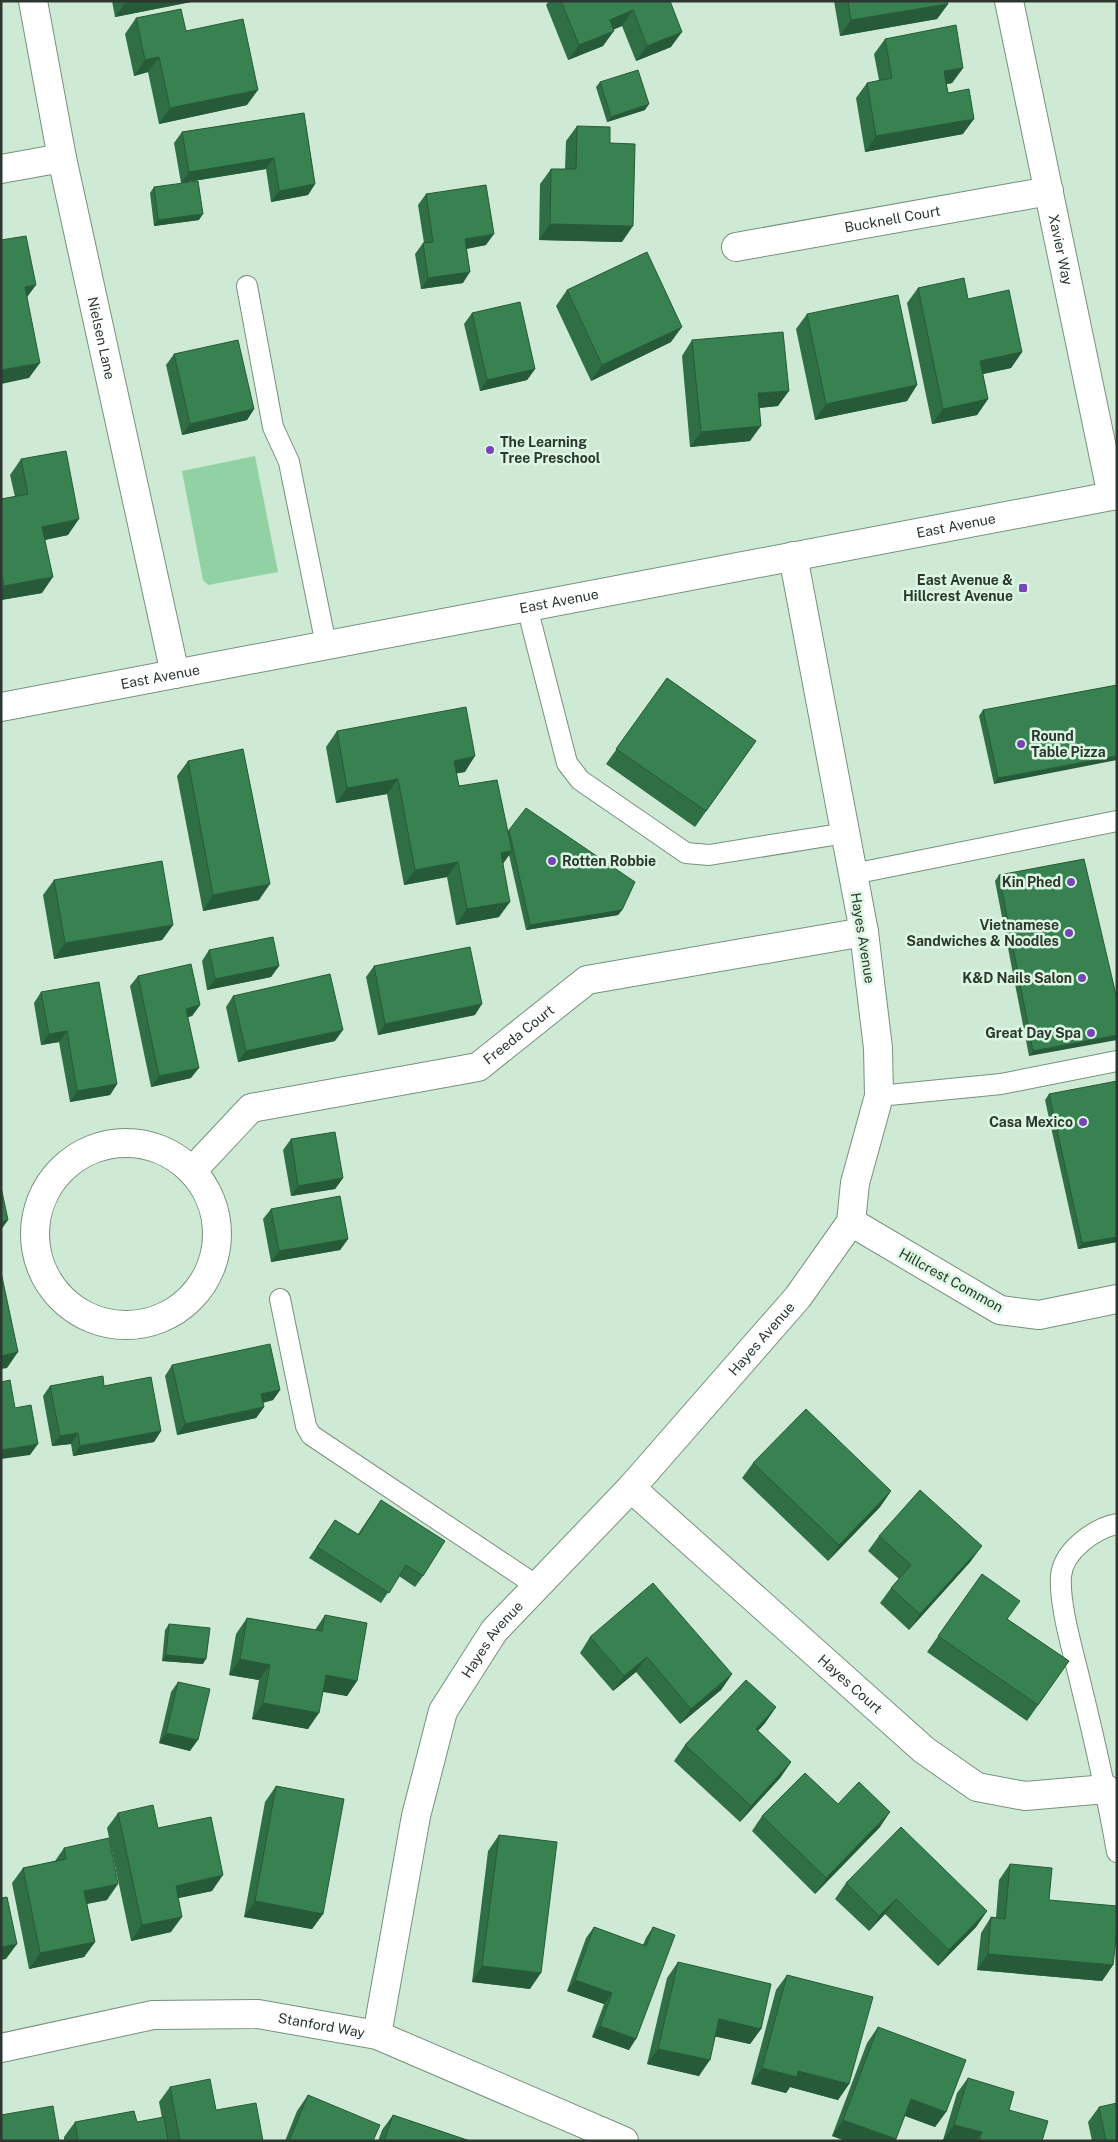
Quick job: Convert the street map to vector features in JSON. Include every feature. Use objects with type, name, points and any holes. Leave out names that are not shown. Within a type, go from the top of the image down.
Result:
[{"type":"street","name":"Nielsen Lane","points":[[33,1],[62,158],[175,674]]},
{"type":"street","name":"Xavier Way","points":[[1010,1],[1114,496]]},
{"type":"street","points":[[1,169],[62,158]]},
{"type":"street","name":"Bucknell Court","points":[[736,247],[1049,191]]},
{"type":"street","name":"East Avenue","points":[[1,707],[1114,496]]},
{"type":"street","name":"Hayes Avenue","points":[[377,2035],[416,1816],[443,1711],[494,1631],[632,1488],[798,1297],[851,1222],[855,1183],[879,1096],[878,1048],[864,932],[793,556]]},
{"type":"street","name":"Freeda Court","points":[[192,1171],[252,1108],[478,1067],[587,980],[864,932]]},
{"type":"street","points":[[112,1144],[142,1144],[169,1153],[192,1171],[210,1196],[218,1227],[215,1258],[202,1286],[180,1308],[166,1315],[151,1322],[120,1326],[90,1318],[63,1301],[44,1276],[35,1249],[35,1220],[44,1192],[61,1169],[85,1152],[103,1146],[112,1144]]},
{"type":"street","name":"Hillcrest Common","points":[[851,1222],[1000,1310],[1039,1315],[1117,1299]]},
{"type":"street","name":"Hayes Court","points":[[632,1488],[924,1750],[977,1787],[1025,1796],[1106,1789]]},
{"type":"street","name":"Stanford Way","points":[[1,2048],[153,2015],[258,2014],[377,2035],[624,2141]]},
{"type":"lane","points":[[248,286],[273,427],[289,462],[326,645]]},
{"type":"lane","points":[[527,607],[566,763],[580,780],[686,852],[709,855],[846,834]]},
{"type":"lane","points":[[853,874],[1117,821]]},
{"type":"lane","points":[[879,1096],[1001,1084],[1117,1061]]},
{"type":"lane","points":[[280,1299],[306,1426],[311,1435],[537,1586]]},
{"type":"lane","points":[[1117,1524],[1106,1526],[1084,1540],[1069,1556],[1061,1574],[1067,1624],[1106,1789],[1117,1852]]},
{"type":"green space","points":[[255,456],[278,572],[208,585],[203,580],[182,471]]},
{"type":"building","points":[[561,1],[670,1],[682,32],[647,46],[633,10],[610,20],[614,31],[579,45]]},
{"type":"building","points":[[848,1],[947,1],[948,4],[851,20]]},
{"type":"building","points":[[181,9],[186,31],[243,19],[258,90],[170,108],[159,57],[145,60],[136,18]]},
{"type":"building","points":[[956,25],[963,68],[944,71],[948,93],[969,89],[974,119],[876,136],[867,83],[892,78],[885,39]]},
{"type":"building","points":[[638,70],[649,104],[611,117],[600,82]]},
{"type":"building","points":[[304,113],[315,184],[279,191],[274,158],[189,172],[182,132]]},
{"type":"building","points":[[577,126],[610,127],[610,143],[635,144],[633,226],[550,224],[551,169],[576,169]]},
{"type":"building","points":[[198,181],[203,214],[158,220],[154,187]]},
{"type":"building","points":[[486,185],[494,234],[465,239],[470,272],[428,278],[423,243],[433,242],[426,194]]},
{"type":"building","points":[[26,236],[36,285],[25,287],[40,363],[1,370],[1,240]]},
{"type":"building","points":[[647,252],[682,327],[602,365],[567,290]]},
{"type":"building","points":[[964,278],[968,299],[1009,290],[1022,352],[980,361],[988,399],[943,409],[918,288]]},
{"type":"building","points":[[898,295],[917,385],[826,404],[807,314]]},
{"type":"building","points":[[520,302],[535,369],[487,380],[472,313]]},
{"type":"building","points":[[783,332],[789,391],[758,393],[761,426],[701,432],[692,340]]},
{"type":"building","points":[[238,340],[254,409],[190,424],[174,354]]},
{"type":"building","points":[[66,451],[79,519],[42,527],[53,577],[4,586],[1,572],[1,499],[28,494],[21,459]]},
{"type":"building","points":[[667,678],[756,741],[706,811],[616,749]]},
{"type":"building","points":[[1117,685],[1117,756],[998,778],[983,710]]},
{"type":"building","points":[[466,707],[475,756],[454,761],[459,786],[497,780],[512,851],[501,853],[510,902],[467,909],[458,862],[415,870],[398,779],[347,788],[337,731]]},
{"type":"building","points":[[243,749],[270,884],[213,895],[188,761]]},
{"type":"building","name":"Rotten Robbie","points":[[526,808],[635,882],[622,910],[530,925],[509,830]]},
{"type":"building","points":[[1084,859],[1117,999],[1117,1035],[1033,1051],[999,875]]},
{"type":"building","points":[[162,861],[173,925],[65,943],[54,880]]},
{"type":"building","points":[[273,937],[279,966],[215,979],[209,950]]},
{"type":"building","points":[[470,947],[482,1004],[385,1024],[374,966]]},
{"type":"building","points":[[191,964],[200,1005],[186,1009],[199,1068],[159,1076],[138,976]]},
{"type":"building","points":[[330,974],[343,1030],[246,1051],[233,996]]},
{"type":"building","points":[[99,982],[117,1084],[77,1091],[67,1031],[49,1034],[41,992]]},
{"type":"building","points":[[1117,1081],[1117,1237],[1082,1243],[1049,1094]]},
{"type":"building","points":[[335,1132],[343,1178],[298,1186],[291,1139]]},
{"type":"building","points":[[1,1187],[8,1220],[1,1222]]},
{"type":"building","points":[[340,1196],[348,1239],[279,1251],[271,1209]]},
{"type":"building","points":[[1,1272],[18,1352],[1,1356]]},
{"type":"building","points":[[270,1344],[280,1390],[261,1394],[264,1407],[185,1424],[172,1365]]},
{"type":"building","points":[[103,1376],[104,1386],[151,1377],[161,1431],[80,1446],[78,1433],[60,1436],[50,1386]]},
{"type":"building","points":[[10,1380],[15,1408],[31,1405],[38,1444],[1,1450],[1,1382]]},
{"type":"building","points":[[806,1409],[891,1491],[839,1545],[753,1463]]},
{"type":"building","points":[[920,1490],[982,1546],[920,1614],[891,1588],[911,1565],[879,1536]]},
{"type":"building","points":[[381,1500],[445,1541],[423,1576],[406,1565],[389,1593],[317,1547],[335,1520],[359,1535]]},
{"type":"building","points":[[982,1574],[1020,1601],[1007,1619],[1069,1661],[1038,1705],[938,1636]]},
{"type":"building","points":[[653,1583],[732,1674],[691,1709],[647,1657],[624,1676],[590,1637]]},
{"type":"building","points":[[325,1615],[367,1623],[357,1681],[326,1675],[319,1713],[263,1703],[270,1665],[240,1659],[247,1618],[322,1631]]},
{"type":"building","points":[[169,1624],[210,1628],[206,1659],[166,1655]]},
{"type":"building","points":[[746,1680],[776,1707],[756,1729],[791,1762],[751,1806],[685,1745]]},
{"type":"building","points":[[178,1682],[210,1689],[198,1740],[166,1733]]},
{"type":"building","points":[[805,1773],[838,1804],[859,1782],[890,1812],[826,1878],[762,1816]]},
{"type":"building","points":[[276,1786],[344,1799],[323,1914],[255,1901]]},
{"type":"building","points":[[153,1805],[158,1828],[211,1817],[223,1875],[176,1886],[182,1917],[142,1925],[118,1813]]},
{"type":"building","points":[[901,1827],[987,1911],[949,1950],[896,1899],[879,1916],[846,1883]]},
{"type":"building","points":[[499,1835],[557,1842],[541,1973],[482,1966]]},
{"type":"building","points":[[109,1838],[118,1884],[84,1891],[95,1942],[40,1953],[23,1868],[66,1859],[64,1848]]},
{"type":"building","points":[[1010,1864],[1052,1868],[1049,1900],[1117,1906],[1117,1929],[1113,1965],[988,1954],[991,1917],[1005,1919]]},
{"type":"building","points":[[7,1897],[17,1944],[1,1947],[1,1898]]},
{"type":"building","points":[[594,1927],[646,1946],[653,1927],[675,1935],[636,2039],[600,2026],[612,1993],[575,1980]]},
{"type":"building","points":[[678,1962],[771,1984],[761,2029],[719,2019],[710,2060],[658,2049]]},
{"type":"building","points":[[787,1975],[873,1997],[849,2084],[798,2071],[797,2077],[762,2068]]},
{"type":"building","points":[[878,2027],[966,2060],[946,2112],[911,2099],[896,2139],[843,2120]]},
{"type":"building","points":[[968,2078],[1014,2092],[1009,2110],[1048,2121],[1042,2141],[979,2141],[982,2132],[954,2125]]},
{"type":"building","points":[[210,2079],[216,2110],[256,2103],[263,2141],[180,2141],[170,2087]]},
{"type":"building","points":[[308,2095],[380,2125],[373,2141],[289,2141]]},
{"type":"building","points":[[1117,2103],[1117,2141],[1106,2141],[1099,2107]]},
{"type":"building","points":[[53,2106],[59,2141],[1,2141],[1,2115]]},
{"type":"building","points":[[134,2111],[137,2122],[164,2117],[168,2141],[78,2141],[75,2122]]},
{"type":"building","points":[[393,2115],[470,2141],[384,2141]]},
{"type":"place","name":"The Learning Tree Preschool","points":[[490,450]]},
{"type":"place","name":"East Avenue & Hillcrest Avenue","points":[[1023,588]]},
{"type":"place","name":"Round Table Pizza","points":[[1021,744]]},
{"type":"place","name":"Rotten Robbie","points":[[552,861]]},
{"type":"place","name":"Kin Phed","points":[[1071,882]]},
{"type":"place","name":"Vietnamese Sandwiches & Noodles","points":[[1069,933]]},
{"type":"place","name":"K&D Nails Salon","points":[[1082,978]]},
{"type":"place","name":"Great Day Spa","points":[[1091,1033]]},
{"type":"place","name":"Casa Mexico","points":[[1083,1122]]}]
